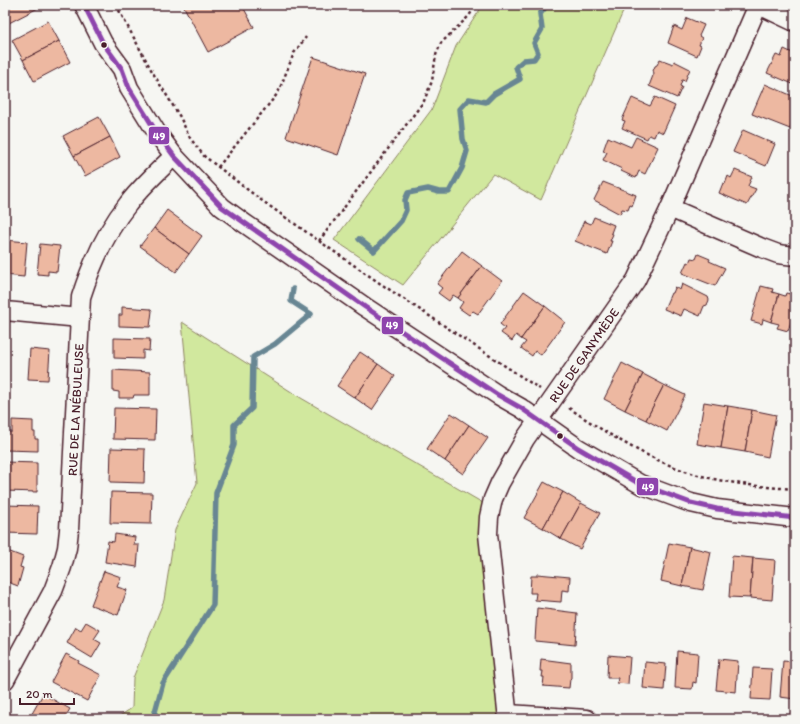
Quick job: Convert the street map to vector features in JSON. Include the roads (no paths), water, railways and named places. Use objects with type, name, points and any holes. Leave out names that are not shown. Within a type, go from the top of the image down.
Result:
[{"type":"street","points":[[84,5],[103,43],[122,69],[129,88],[157,133],[174,156],[222,207],[244,223],[365,307],[498,395],[521,408],[578,448],[640,484],[666,494],[717,509],[795,518]]},
{"type":"street","points":[[759,5],[795,22]]},
{"type":"street","name":"RUE DE GANYMÈDE","points":[[508,716],[490,552],[489,517],[493,499],[500,483],[525,439],[636,280],[670,208],[759,5]]},
{"type":"street","name":"RUE DE LA NÉBULEUSE","points":[[5,680],[53,592],[67,548],[81,297],[87,278],[117,220],[128,204],[151,178],[174,156]]},
{"type":"street","points":[[670,208],[762,248],[778,254],[795,256]]},
{"type":"street","points":[[5,311],[80,318]]},
{"type":"street","points":[[508,716],[587,719]]},
{"type":"waterway","points":[[359,239],[374,251],[401,221],[406,210],[405,200],[408,193],[428,189],[439,192],[449,192],[462,168],[467,151],[463,139],[460,109],[469,99],[486,102],[494,94],[520,79],[516,67],[524,60],[534,59],[538,53],[534,43],[542,29],[540,14],[547,5]]},
{"type":"waterway","points":[[153,719],[163,683],[213,605],[216,493],[234,445],[234,425],[252,408],[253,357],[275,344],[311,314],[291,301],[293,289]]}]
